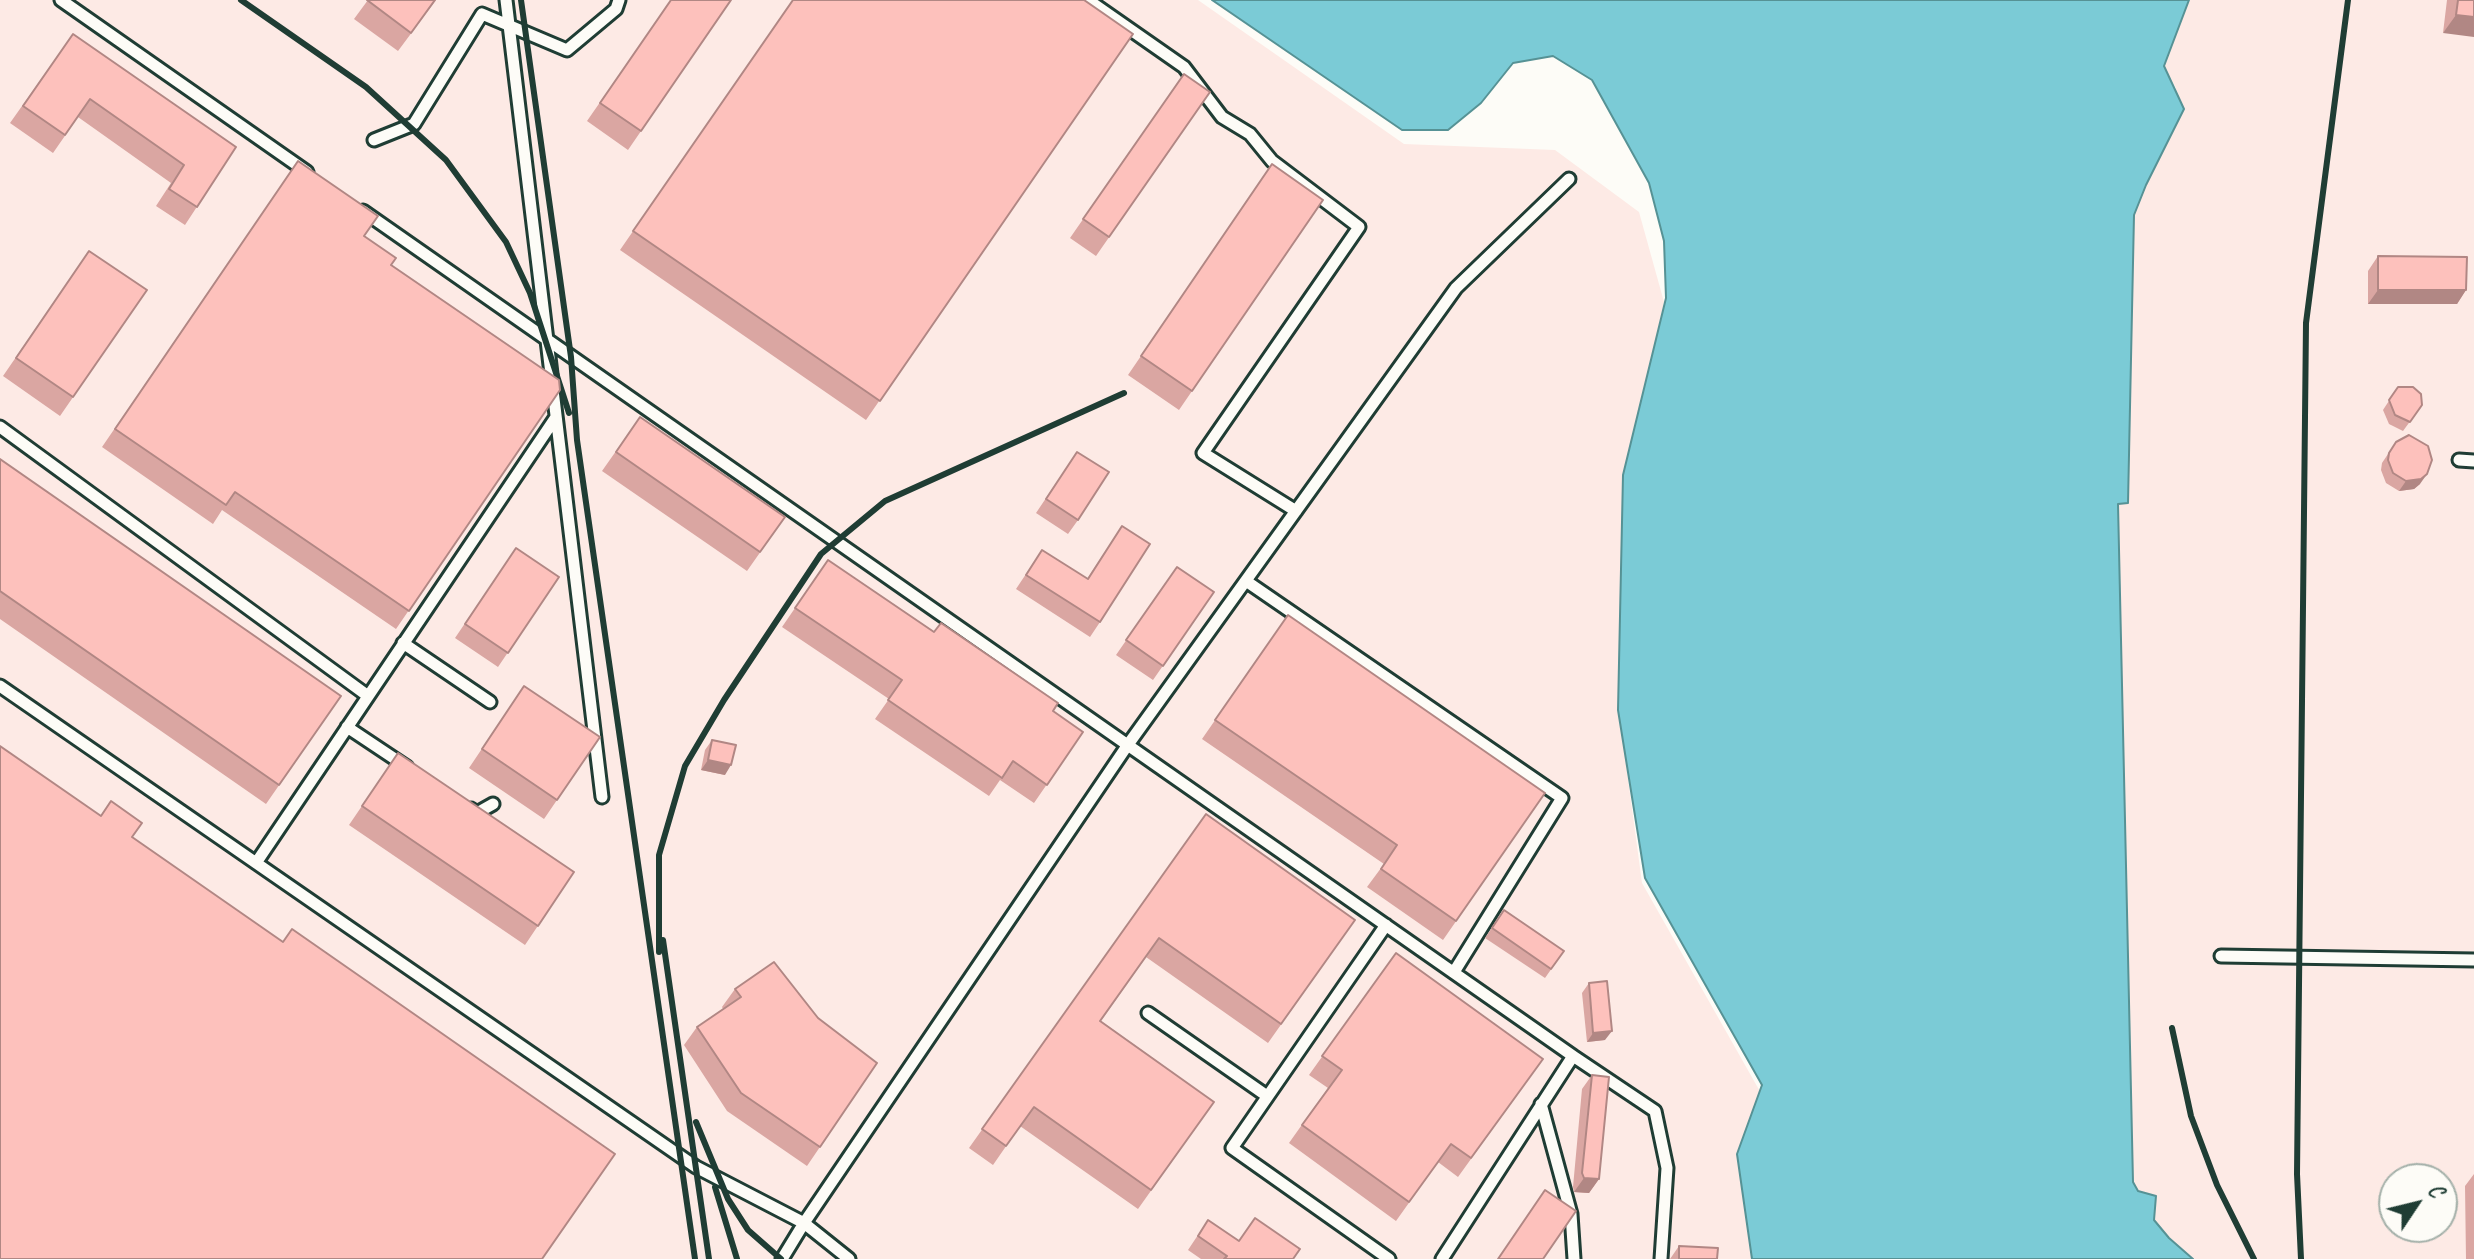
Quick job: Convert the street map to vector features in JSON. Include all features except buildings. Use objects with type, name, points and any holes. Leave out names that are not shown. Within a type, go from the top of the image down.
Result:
[{"type":"lane","points":[[61,0],[323,183]]},
{"type":"lane","points":[[506,0],[602,797]]},
{"type":"lane","points":[[374,140],[414,124],[482,14],[567,50],[616,9],[619,0]]},
{"type":"lane","points":[[1088,0],[1184,67],[1222,117],[1250,134],[1272,161],[1359,227],[1203,453],[1296,511]]},
{"type":"lane","points":[[782,1259],[1127,746],[1456,288],[1569,179]]},
{"type":"lane","points":[[349,201],[1655,1111],[1667,1168],[1661,1259]]},
{"type":"lane","points":[[256,863],[556,417]]},
{"type":"lane","points":[[0,427],[368,696]]},
{"type":"lane","points":[[2459,460],[2474,461]]},
{"type":"lane","points":[[1246,581],[1562,798],[1454,972]]},
{"type":"lane","points":[[403,643],[490,702]]},
{"type":"lane","points":[[0,686],[696,1167],[804,1223],[849,1259]]},
{"type":"lane","points":[[347,727],[412,770]]},
{"type":"lane","points":[[464,804],[477,813],[493,804]]},
{"type":"lane","points":[[1386,925],[1232,1148],[1389,1259]]},
{"type":"lane","points":[[2221,956],[2474,960]]},
{"type":"lane","points":[[1148,1013],[1267,1096]]},
{"type":"lane","points":[[1442,1259],[1573,1056]]},
{"type":"lane","points":[[1541,1104],[1571,1214],[1574,1259]]},
{"type":"shaded area","points":[[0,0],[1198,0],[1404,144],[1555,150],[1639,212],[1664,302],[1625,476],[1619,712],[1642,883],[1762,1095],[1737,1156],[1753,1259],[0,1259]]},
{"type":"shaded area","points":[[2189,0],[2474,0],[2474,1259],[2193,1259],[2154,1220],[2133,1182],[2118,503],[2128,502],[2134,215],[2176,88],[2164,66]]},
{"type":"water","points":[[1212,0],[2189,0],[2164,66],[2184,109],[2134,215],[2128,503],[2118,504],[2133,1182],[2138,1191],[2156,1196],[2154,1220],[2193,1259],[1752,1259],[1737,1154],[1762,1085],[1645,878],[1618,710],[1623,475],[1666,298],[1664,241],[1649,183],[1592,80],[1553,56],[1513,63],[1481,103],[1448,130],[1402,130]]},
{"type":"railway","points":[[241,0],[366,87],[446,160],[506,242],[530,293],[569,413]]},
{"type":"railway","points":[[521,0],[571,357],[577,440],[695,1259]]},
{"type":"railway","points":[[2301,1259],[2297,1174],[2306,323],[2348,0]]},
{"type":"railway","points":[[659,952],[659,855],[685,766],[724,700],[821,554],[885,501],[1124,393]]},
{"type":"railway","points":[[663,940],[709,1259]]},
{"type":"railway","points":[[2172,1028],[2191,1116],[2217,1185],[2254,1259]]},
{"type":"railway","points":[[696,1122],[728,1199],[748,1230],[781,1259]]},
{"type":"railway","points":[[715,1187],[737,1259]]}]
